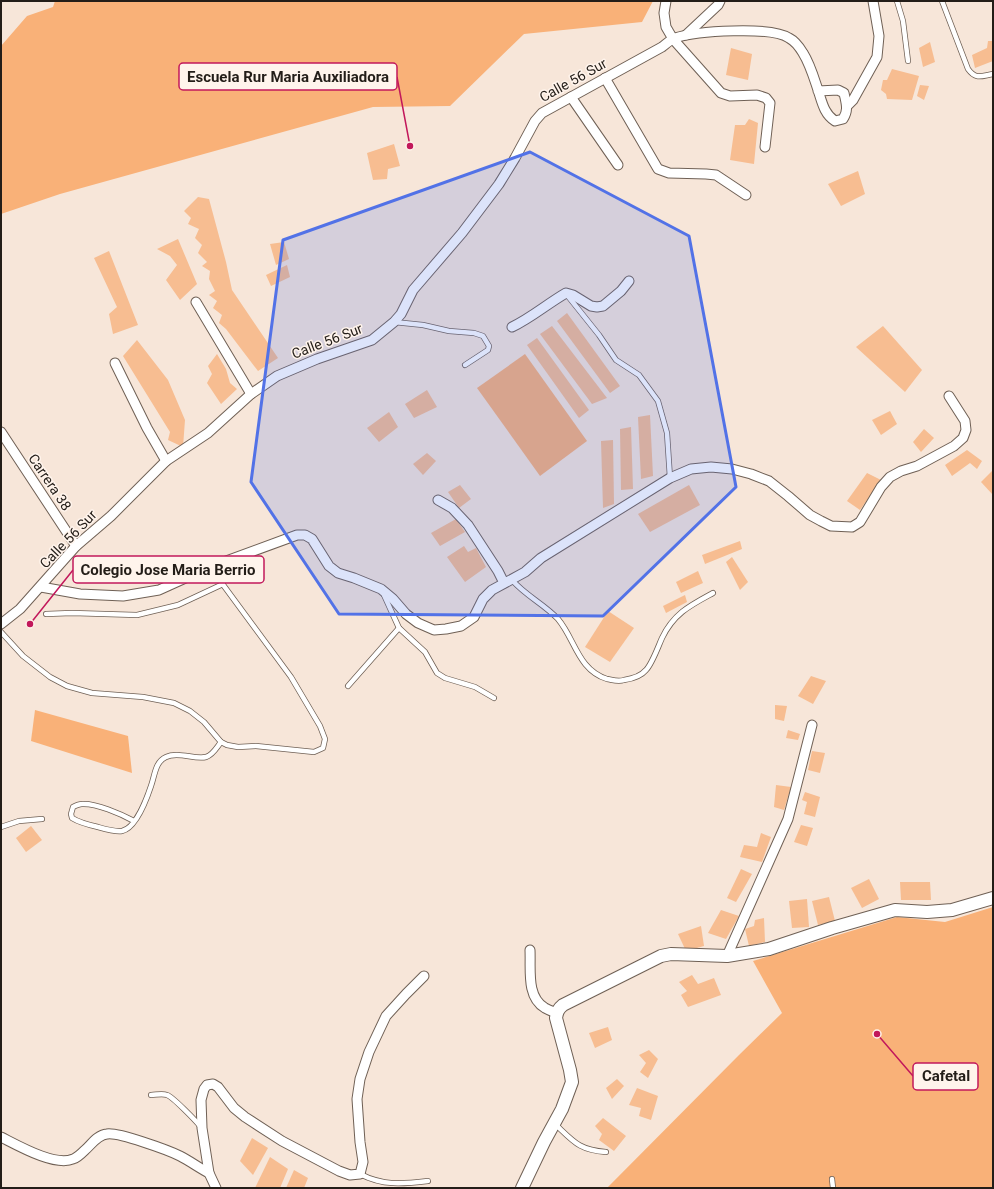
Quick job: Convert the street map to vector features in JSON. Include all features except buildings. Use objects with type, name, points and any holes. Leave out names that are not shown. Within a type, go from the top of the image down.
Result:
[{"type":"street","points":[[666,1],[664,13],[666,27],[673,39],[721,93],[730,96],[757,95],[766,98],[770,103],[765,147]]},
{"type":"street","points":[[686,35],[718,5],[720,1]]},
{"type":"street","points":[[846,106],[853,100],[877,57],[879,36],[873,1]]},
{"type":"street","name":"Calle 56 Sur","points":[[1,624],[20,610],[76,546],[111,516],[166,461],[208,433],[251,394],[277,376],[317,359],[372,340],[394,322],[401,314],[413,290],[462,233],[499,184],[515,158],[534,121],[542,113],[662,47],[673,39],[686,35],[729,30],[772,32],[788,37],[804,54],[828,117],[835,121],[843,119],[847,113],[846,106]]},
{"type":"street","points":[[605,78],[658,169],[670,173],[716,175],[746,195]]},
{"type":"street","points":[[818,91],[838,90],[844,93],[846,106]]},
{"type":"street","points":[[571,98],[618,165]]},
{"type":"street","points":[[512,328],[566,293],[573,295],[591,306],[603,306],[629,282]]},
{"type":"street","points":[[196,302],[251,394]]},
{"type":"street","points":[[115,363],[147,428],[166,461]]},
{"type":"street","points":[[41,587],[80,594],[123,596],[159,590],[210,567],[297,535],[305,535],[312,539],[329,566],[338,573],[381,589],[393,599],[406,614],[418,623],[434,630],[461,626],[474,617],[483,598],[492,590],[525,572],[541,558],[670,478],[691,469],[732,469],[751,474],[769,482],[810,515],[821,521],[831,526],[852,526],[860,522],[881,487],[890,477],[901,471],[917,466],[954,446],[963,438],[966,430],[965,422],[949,396]]},
{"type":"street","name":"Carrera 38","points":[[1,432],[76,546]]},
{"type":"street","points":[[438,500],[452,508],[468,525],[498,571],[508,582]]},
{"type":"street","points":[[727,956],[788,819],[812,725]]},
{"type":"street","points":[[522,1188],[544,1142],[555,1124],[572,1082],[556,1018],[556,1013],[563,1004],[661,956],[671,954],[727,956],[769,949],[832,928],[895,910],[927,912],[952,910],[993,898]]},
{"type":"street","points":[[530,950],[531,989],[536,999],[544,1008],[556,1013]]},
{"type":"street","points":[[216,1188],[209,1173],[202,1128],[201,1100],[202,1094],[207,1085],[213,1084],[218,1087],[234,1108],[244,1117],[282,1141],[339,1171],[350,1175],[360,1174],[363,1162],[357,1098],[360,1079],[369,1052],[386,1016],[424,976]]},
{"type":"street","points":[[1,1137],[22,1148],[58,1160],[72,1160],[85,1151],[96,1139],[106,1134],[121,1135],[179,1156],[209,1173]]},
{"type":"lane","points":[[897,1],[902,21],[908,61]]},
{"type":"lane","points":[[942,1],[968,69],[973,75],[979,77],[993,74]]},
{"type":"lane","points":[[566,293],[599,335],[616,360],[639,375],[658,401],[667,433],[670,478]]},
{"type":"lane","points":[[394,322],[424,325],[444,330],[474,333],[483,336],[489,346],[488,350],[465,365]]},
{"type":"lane","points":[[1,632],[23,656],[50,677],[68,686],[92,693],[143,697],[174,702],[190,711],[204,722],[221,742],[226,745],[238,747],[256,746],[314,752],[323,748],[325,739],[320,726],[291,677],[210,567]]},
{"type":"lane","points":[[508,582],[546,608],[559,620],[586,666],[601,677],[618,682],[633,678],[646,670],[663,636],[674,619],[688,606],[713,593]]},
{"type":"lane","points":[[46,614],[72,613],[137,615],[178,605],[223,584]]},
{"type":"lane","points":[[381,589],[399,628],[425,652],[437,673],[445,678],[475,687],[494,698]]},
{"type":"lane","points":[[348,686],[399,628]]},
{"type":"lane","points":[[134,821],[118,813],[93,805],[81,804],[73,807],[71,814],[72,818],[80,822],[108,830],[122,831],[130,827],[134,821],[141,810],[152,785],[157,766],[166,757],[176,755],[206,757],[213,752],[221,742]]},
{"type":"lane","points":[[1,827],[19,821],[42,818]]},
{"type":"lane","points":[[151,1095],[168,1095],[194,1118],[202,1128]]},
{"type":"lane","points":[[555,1124],[577,1145],[592,1151],[606,1152]]},
{"type":"lane","points":[[360,1174],[380,1182],[407,1184],[428,1181]]},
{"type":"lane","points":[[832,1179],[833,1188]]},
{"type":"highlighted area","points":[[530,152],[689,236],[736,487],[603,616],[339,614],[251,482],[283,240]]},
{"type":"shaded area","points":[[55,1],[653,1],[642,22],[524,34],[450,106],[373,107],[60,194],[1,214],[1,46],[27,16],[53,7]]},
{"type":"shaded area","points":[[525,354],[587,441],[540,476],[477,388]]},
{"type":"shaded area","points":[[35,710],[128,736],[132,773],[31,741]]},
{"type":"shaded area","points":[[993,907],[993,1188],[607,1188],[782,1013],[753,961],[897,917],[945,922]]},
{"type":"place","name":"Escuela Rur Maria Auxiliadora","points":[[410,146]]},
{"type":"place","name":"Colegio Jose Maria Berrio","points":[[30,624]]},
{"type":"place","name":"Cafetal","points":[[877,1034]]}]
